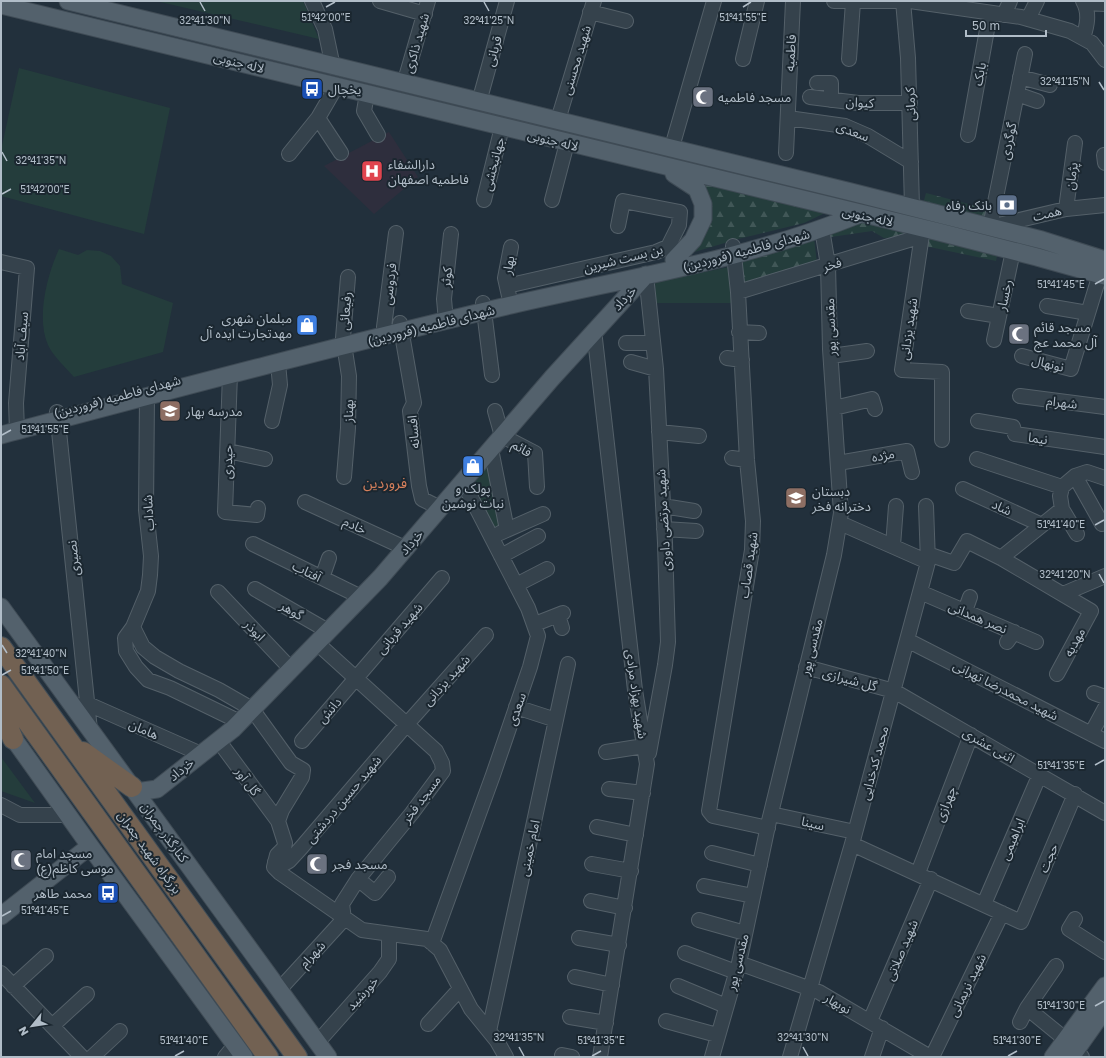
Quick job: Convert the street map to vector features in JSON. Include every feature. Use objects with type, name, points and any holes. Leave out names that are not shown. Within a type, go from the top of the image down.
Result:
[{"type":"highway","name":"بزرگراه شهید چمران","points":[[1,647],[70,744],[100,782],[297,1057]]},
{"type":"highway","name":"بزرگراه شهید چمران","points":[[1,686],[268,1057]]},
{"type":"highway","points":[[1,710],[14,739]]},
{"type":"highway","points":[[70,744],[107,767],[134,790]]},
{"type":"main road","points":[[13,1],[107,24],[112,20],[113,15],[110,11]]},
{"type":"main road","name":"لاله جنوبی","points":[[68,1],[333,67],[672,147],[1042,240],[1103,270]]},
{"type":"main road","name":"لاله جنوبی","points":[[1,4],[713,179],[1103,270]]},
{"type":"main road","points":[[136,37],[133,28],[139,24],[234,48],[250,46]]},
{"type":"main road","points":[[701,199],[713,179],[718,159]]},
{"type":"main road","points":[[662,166],[697,189],[701,199],[703,219],[693,240],[674,260]]},
{"type":"main road","name":"شهدای فاطمیه (فروردین)","points":[[509,296],[646,275],[733,250],[818,222],[830,215],[834,208]]},
{"type":"main road","name":"شهدای فاطمیه (فروردین)","points":[[9,429],[401,327],[483,308],[509,296],[674,260],[733,250],[822,230],[860,214]]},
{"type":"main road","name":"خرداد","points":[[157,789],[240,722],[323,637],[405,548],[594,330],[646,275]]},
{"type":"main road","name":"شهدای فاطمیه (فروردین)","points":[[58,416],[147,396],[278,363],[344,342]]},
{"type":"main road","name":"کنارگذر چمران","points":[[1,607],[80,706],[90,730],[328,1057]]},
{"type":"main road","points":[[1,722],[235,1053]]},
{"type":"main road","points":[[134,790],[157,789],[154,817]]},
{"type":"main road","points":[[1,916],[90,846]]},
{"type":"main road","points":[[1074,1051],[1105,986]]},
{"type":"main road","points":[[1053,1057],[1074,1051],[1105,1009]]},
{"type":"street","points":[[312,1],[324,29],[333,67]]},
{"type":"street","points":[[380,1],[426,8]]},
{"type":"street","name":"قربانی","points":[[478,102],[508,1]]},
{"type":"street","points":[[672,147],[714,1]]},
{"type":"street","points":[[743,59],[757,1]]},
{"type":"street","name":"فاطمیه","points":[[786,153],[793,1]]},
{"type":"street","points":[[834,1],[904,1],[950,4],[1028,19],[1070,31],[1092,43],[1105,60]]},
{"type":"street","name":"کرمانی","points":[[904,1],[910,103],[912,207]]},
{"type":"street","name":"بابک","points":[[968,135],[997,14],[1010,1]]},
{"type":"street","points":[[1028,19],[1037,1]]},
{"type":"street","points":[[849,59],[853,2]]},
{"type":"street","points":[[1083,38],[1087,26],[1087,15],[1084,2],[1105,4]]},
{"type":"street","points":[[592,7],[626,21]]},
{"type":"street","name":"شهید محسنی","points":[[558,120],[592,7]]},
{"type":"street","name":"شهید ذاکری","points":[[404,84],[426,8]]},
{"type":"street","name":"گوگردی","points":[[990,227],[1025,54]]},
{"type":"street","points":[[1020,77],[1050,85]]},
{"type":"street","points":[[817,83],[831,83],[830,100]]},
{"type":"street","points":[[289,154],[318,118],[336,86]]},
{"type":"street","points":[[367,94],[364,111],[378,136]]},
{"type":"street","points":[[1017,94],[1037,101]]},
{"type":"street","name":"کیوان","points":[[810,97],[858,103],[910,103]]},
{"type":"street","points":[[318,118],[341,153]]},
{"type":"street","name":"سعدی","points":[[788,118],[845,126],[868,136],[912,162]]},
{"type":"street","name":"جهانبخشی","points":[[484,200],[502,127]]},
{"type":"street","points":[[552,200],[567,143]]},
{"type":"street","name":"پژمان","points":[[1066,209],[1075,143]]},
{"type":"street","name":"بن بست شیرین","points":[[509,296],[656,252],[668,247],[679,225],[680,212],[623,201],[618,226]]},
{"type":"street","name":"همت","points":[[990,227],[1066,209],[1105,205]]},
{"type":"street","name":"فخر","points":[[738,292],[912,239],[923,228]]},
{"type":"street","name":"شهید یزدانی","points":[[923,228],[902,370],[942,372],[942,440]]},
{"type":"street","name":"مقدسی پور","points":[[712,1057],[737,968],[771,814],[834,555],[840,523],[841,513],[831,356],[828,265],[822,230]]},
{"type":"street","name":"فردوسی","points":[[384,332],[396,233]]},
{"type":"street","name":"کوثر","points":[[446,316],[444,299],[451,234]]},
{"type":"street","name":"بهار","points":[[509,296],[505,278],[511,247]]},
{"type":"street","name":"شهید قصاب","points":[[733,250],[738,292],[747,460],[753,521],[752,550],[709,811],[713,816],[768,828]]},
{"type":"street","name":"رخسار","points":[[994,340],[1013,250]]},
{"type":"street","name":"سیف آباد","points":[[1,262],[27,268],[16,403],[9,429]]},
{"type":"street","name":"نونهال","points":[[1022,356],[1071,369],[1103,270]]},
{"type":"street","name":"شهید مرتضی داوری","points":[[646,275],[656,369],[668,642],[647,764]]},
{"type":"street","name":"رفیعائی","points":[[344,342],[348,277]]},
{"type":"street","points":[[1046,306],[1088,313]]},
{"type":"street","points":[[483,308],[492,375]]},
{"type":"street","points":[[968,311],[999,316]]},
{"type":"street","name":"افسانه","points":[[401,327],[414,403],[410,411],[419,486],[422,499],[440,508]]},
{"type":"street","name":"شهید بهزاد مرادی","points":[[594,330],[630,648],[647,764],[600,1057]]},
{"type":"street","points":[[739,332],[759,333]]},
{"type":"street","name":"بهناز","points":[[344,342],[349,376],[348,428],[344,477]]},
{"type":"street","points":[[626,343],[653,343]]},
{"type":"street","points":[[831,356],[868,351]]},
{"type":"street","points":[[727,358],[742,360]]},
{"type":"street","points":[[631,362],[656,369]]},
{"type":"street","points":[[272,421],[280,385],[278,363]]},
{"type":"street","name":"حیدری","points":[[230,374],[225,512],[257,515],[258,508]]},
{"type":"street","name":"شاداب","points":[[147,396],[146,510],[151,556],[150,574],[148,591],[133,627],[125,638],[126,651],[136,667],[148,680],[170,688],[240,722]]},
{"type":"street","name":"شهرام","points":[[1020,396],[1105,408]]},
{"type":"street","points":[[834,408],[872,399],[875,409]]},
{"type":"street","points":[[495,411],[502,436]]},
{"type":"street","name":"نصیری","points":[[58,416],[80,706]]},
{"type":"street","name":"نیما","points":[[978,422],[1013,427],[1014,434],[1105,447]]},
{"type":"street","points":[[659,432],[699,436]]},
{"type":"street","name":"قائم","points":[[502,436],[535,453],[537,487]]},
{"type":"street","points":[[491,449],[507,530]]},
{"type":"street","points":[[228,451],[265,459]]},
{"type":"street","name":"مژده","points":[[838,463],[907,451],[912,472]]},
{"type":"street","points":[[732,458],[747,460]]},
{"type":"street","points":[[977,459],[1062,487]]},
{"type":"street","points":[[1077,534],[1062,509],[1060,496],[1062,487],[1075,476],[1087,472],[1105,478]]},
{"type":"street","points":[[1075,476],[1102,524]]},
{"type":"street","name":"سعدی","points":[[432,943],[516,707],[538,636],[516,585],[463,482]]},
{"type":"street","name":"شاد","points":[[963,489],[1042,525]]},
{"type":"street","name":"خادم","points":[[305,502],[405,548]]},
{"type":"street","points":[[663,506],[694,510]]},
{"type":"street","points":[[893,546],[896,506]]},
{"type":"street","name":"محمد کدخدایی","points":[[790,1057],[854,838],[920,592],[928,558],[926,506]]},
{"type":"street","points":[[1001,558],[1062,509]]},
{"type":"street","points":[[491,536],[543,514]]},
{"type":"street","points":[[840,523],[893,546],[928,558],[954,564],[967,541],[1001,558],[1062,594],[1105,576]]},
{"type":"street","points":[[664,529],[696,531]]},
{"type":"street","points":[[501,556],[538,536]]},
{"type":"street","name":"آفتاب","points":[[253,544],[361,597]]},
{"type":"street","points":[[322,578],[329,558]]},
{"type":"street","points":[[516,585],[546,569]]},
{"type":"street","name":"شهید قربانی","points":[[356,678],[442,578]]},
{"type":"street","name":"گوهر","points":[[255,589],[323,637]]},
{"type":"street","name":"ابوذر","points":[[218,592],[291,669]]},
{"type":"street","name":"نصر همدانی","points":[[920,592],[965,611],[1010,637],[1036,642]]},
{"type":"street","name":"مهدیه","points":[[1056,674],[1091,611],[1062,594]]},
{"type":"street","points":[[965,611],[970,598]]},
{"type":"street","points":[[534,624],[560,614],[562,628]]},
{"type":"street","points":[[133,627],[143,647],[155,657],[179,671],[219,690],[252,710],[291,763],[303,770],[298,787],[282,810],[278,821]]},
{"type":"street","name":"شهید یزدانی","points":[[407,724],[486,635]]},
{"type":"street","name":"مسجد فخر","points":[[323,637],[356,678],[436,751],[442,763],[443,771],[412,813],[358,879],[342,904],[344,919]]},
{"type":"street","name":"شهید محمدرضا تهرانی","points":[[907,640],[1105,741]]},
{"type":"street","name":"امام خمینی","points":[[489,1032],[568,664]]},
{"type":"street","name":"گل شیرازی","points":[[806,667],[894,691]]},
{"type":"street","name":"دانش","points":[[302,741],[356,678]]},
{"type":"street","name":"اثنی عشری","points":[[894,691],[1040,774],[1105,813]]},
{"type":"street","name":"هامان","points":[[80,706],[200,754]]},
{"type":"street","points":[[516,707],[556,720]]},
{"type":"street","points":[[1091,734],[1105,708]]},
{"type":"street","name":"شهید حسین دردشتی","points":[[275,862],[282,865],[289,861],[407,724]]},
{"type":"street","name":"چهرازی","points":[[918,873],[972,735]]},
{"type":"street","name":"گل آور","points":[[218,740],[278,821],[285,843],[284,848],[277,856],[275,862]]},
{"type":"street","points":[[606,752],[644,746]]},
{"type":"street","name":"ابراهیمی","points":[[984,904],[1040,774]]},
{"type":"street","points":[[609,789],[642,793]]},
{"type":"street","name":"حجت","points":[[1021,922],[1074,794]]},
{"type":"street","points":[[1,805],[20,815],[67,815]]},
{"type":"street","name":"سینا","points":[[771,814],[854,838],[918,873],[1021,922]]},
{"type":"street","points":[[597,827],[636,835]]},
{"type":"street","points":[[712,853],[760,865]]},
{"type":"street","points":[[275,862],[274,866],[280,873],[344,919],[362,930],[389,935],[427,939],[432,943],[440,950],[459,990],[471,1009],[506,1057]]},
{"type":"street","points":[[592,864],[631,871]]},
{"type":"street","points":[[358,879],[375,893],[388,877]]},
{"type":"street","name":"شهید صلاتی","points":[[870,1021],[931,879]]},
{"type":"street","points":[[704,886],[753,896]]},
{"type":"street","points":[[591,901],[625,908]]},
{"type":"street","name":"شهید نریمانی","points":[[931,1057],[1002,913]]},
{"type":"street","name":"شهرام","points":[[279,990],[344,919]]},
{"type":"street","points":[[1075,919],[1069,929],[1105,952]]},
{"type":"street","points":[[699,920],[745,933]]},
{"type":"street","name":"خورشید","points":[[317,1043],[380,972],[389,959],[389,935]]},
{"type":"street","points":[[579,938],[619,945]]},
{"type":"street","name":"نوبهار","points":[[684,953],[811,989],[870,1021],[931,1057]]},
{"type":"street","points":[[13,986],[46,956]]},
{"type":"street","points":[[1020,1022],[1027,1008],[1056,966]]},
{"type":"street","points":[[1,973],[82,1057]]},
{"type":"street","points":[[575,977],[612,985]]},
{"type":"street","points":[[678,986],[726,1006]]},
{"type":"street","points":[[428,1024],[459,990]]},
{"type":"street","points":[[52,1026],[87,994]]},
{"type":"street","points":[[1027,1008],[1074,1051]]},
{"type":"street","points":[[570,1017],[606,1023]]},
{"type":"street","points":[[666,1021],[717,1035]]},
{"type":"street","points":[[872,1057],[882,1028]]},
{"type":"street","points":[[92,1057],[120,1031]]},
{"type":"shaded area","name":"دارالشفاء فاطمیه اصفهان","points":[[389,132],[418,177],[374,214],[324,166]]},
{"type":"green space","points":[[156,1],[303,1],[319,39]]},
{"type":"green space","points":[[19,68],[170,108],[144,234],[1,196],[1,150]]},
{"type":"green space","points":[[691,179],[825,213],[804,223],[738,239],[691,253],[701,239]]},
{"type":"green space","points":[[926,193],[988,209],[986,220],[923,204]]},
{"type":"green space","points":[[860,219],[915,231],[909,237],[884,238],[872,231],[831,237],[830,228]]},
{"type":"green space","points":[[927,236],[998,251],[996,261],[925,246]]},
{"type":"green space","points":[[814,238],[817,263],[743,286],[741,260]]},
{"type":"green space","points":[[59,249],[78,255],[87,250],[100,251],[111,256],[120,266],[122,284],[173,303],[163,352],[74,377],[56,358],[50,349],[43,322],[44,297]]},
{"type":"green space","points":[[729,267],[732,303],[656,303],[655,282]]},
{"type":"green space","points":[[490,462],[503,526],[492,531],[468,482]]},
{"type":"green space","points":[[1,757],[35,803],[1,791]]},
{"type":"place","name":"یخچال","points":[[312,89]]},
{"type":"place","name":"مسجد فاطمیه","points":[[703,97]]},
{"type":"place","name":"دارالشفاء فاطمیه اصفهان","points":[[372,171]]},
{"type":"place","name":"بانک رفاه","points":[[1007,205]]},
{"type":"place","name":"مبلمان شهری مهدتجارت ایده آل","points":[[307,325]]},
{"type":"place","name":"مسجد قائم آل محمد عج","points":[[1019,334]]},
{"type":"place","name":"مدرسه بهار","points":[[170,411]]},
{"type":"place","name":"پولک و نبات نوشین","points":[[473,466]]},
{"type":"place","name":"دبستان دخترانه فخر","points":[[796,498]]},
{"type":"place","name":"مسجد امام موسی کاظم(ع)","points":[[21,860]]},
{"type":"place","name":"مسجد فجر","points":[[317,864]]},
{"type":"place","name":"محمد طاهر","points":[[108,893]]},
{"type":"district","name":"فروردین","points":[[385,483]]}]
